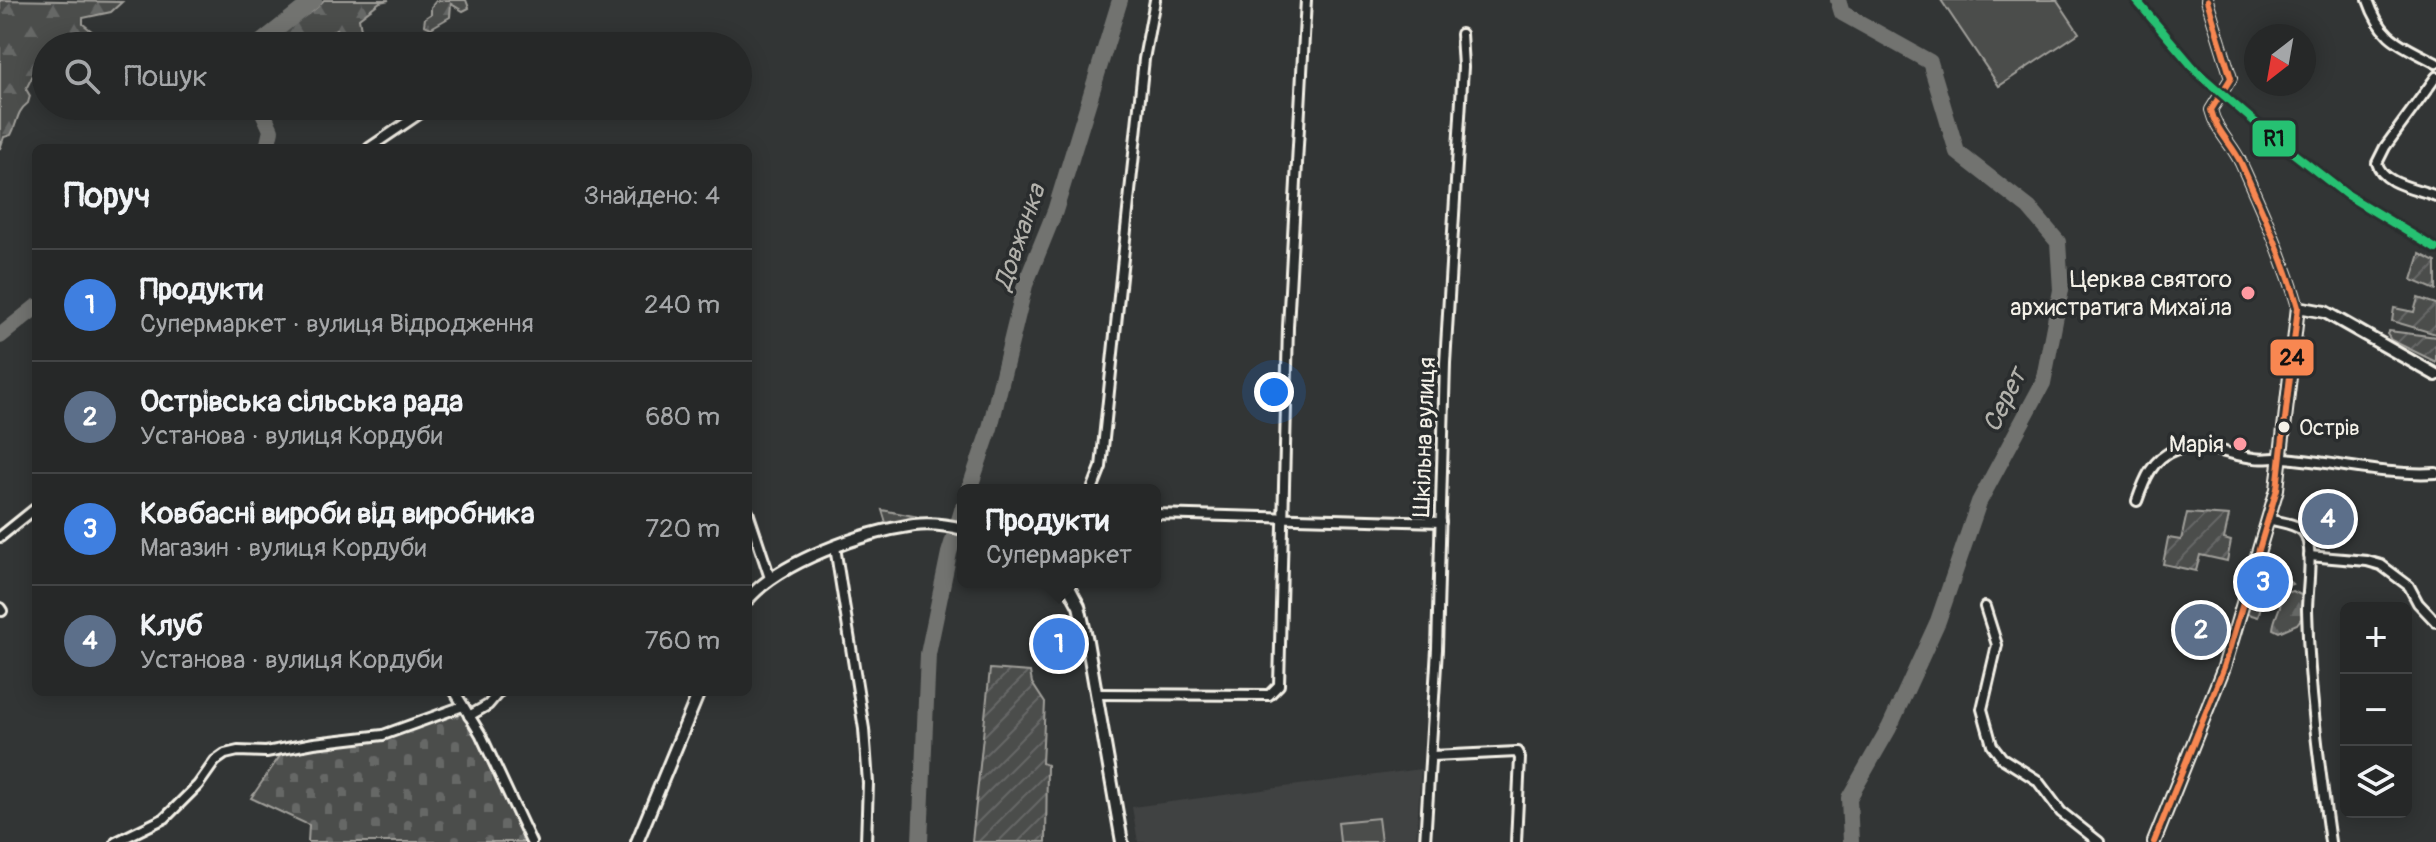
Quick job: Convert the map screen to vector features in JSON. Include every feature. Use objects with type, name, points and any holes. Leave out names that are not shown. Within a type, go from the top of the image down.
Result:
[{"type":"street","points":[[1094,484],[1101,467],[1144,59],[1155,0]]},
{"type":"street","points":[[1096,694],[1269,695],[1279,685],[1288,327],[1306,0]]},
{"type":"street","points":[[2154,842],[2224,667],[2277,489],[2298,307],[2256,196],[2239,159],[2215,124],[2211,110],[2231,78],[2207,0]]},
{"type":"street","points":[[2368,0],[2381,29],[2391,39],[2436,63]]},
{"type":"street","name":"Шкільна вулиця","points":[[1425,842],[1432,756],[1445,363],[1463,67],[1461,34]]},
{"type":"street","points":[[2436,77],[2385,147],[2377,163],[2384,176],[2394,182],[2436,196]]},
{"type":"street","points":[[375,144],[410,120]]},
{"type":"street","points":[[2298,307],[2325,312],[2436,375]]},
{"type":"street","points":[[2137,501],[2146,475],[2173,450],[2201,448],[2255,459],[2281,458],[2410,474],[2436,473]]},
{"type":"street","points":[[0,537],[32,511]]},
{"type":"street","points":[[1161,514],[1441,522]]},
{"type":"street","points":[[2268,519],[2303,531],[2309,556],[2308,663],[2330,842]]},
{"type":"street","points":[[752,524],[770,578]]},
{"type":"street","points":[[752,595],[770,578],[835,547],[915,525],[957,528]]},
{"type":"street","points":[[835,547],[864,729],[868,783],[866,842]]},
{"type":"street","points":[[2309,556],[2381,565],[2409,586],[2418,603],[2436,622]]},
{"type":"street","points":[[1069,588],[1079,606],[1122,842]]},
{"type":"street","points":[[1985,607],[1997,645],[1982,709],[1992,745],[2002,758],[2037,780],[2061,812],[2099,842]]},
{"type":"street","points":[[457,696],[481,735],[531,842]]},
{"type":"street","points":[[469,716],[488,705],[496,696]]},
{"type":"street","points":[[637,842],[697,696]]},
{"type":"street","points":[[116,842],[165,818],[198,785],[215,761],[225,754],[266,752],[383,735],[463,706]]},
{"type":"street","points":[[1432,756],[1517,752],[1520,758],[1516,842]]},
{"type":"shaded area","points":[[1421,769],[1416,842],[1138,842],[1132,807]]},
{"type":"green space","points":[[0,0],[122,2],[111,12],[83,18],[83,24],[93,32],[32,32],[32,77],[26,89],[30,96],[11,135],[4,137],[0,149]]},
{"type":"green space","points":[[324,0],[389,0],[380,2],[359,18],[362,32],[339,32],[337,29],[331,32],[278,32]]},
{"type":"green space","points":[[466,0],[469,8],[463,11],[451,4],[450,17],[431,28],[424,25],[425,18],[431,14],[431,7],[436,1]]},
{"type":"green space","points":[[1941,0],[2057,0],[2079,33],[1999,86]]},
{"type":"green space","points":[[2420,254],[2436,262],[2436,290],[2412,280]]},
{"type":"green space","points":[[2418,298],[2436,304],[2436,334],[2392,321],[2394,308],[2414,312]]},
{"type":"green space","points":[[2389,331],[2436,337],[2436,362],[2391,340],[2387,334]]},
{"type":"green space","points":[[882,510],[914,516],[887,526]]},
{"type":"green space","points":[[2187,513],[2229,516],[2224,539],[2231,541],[2227,561],[2200,555],[2196,571],[2163,564],[2168,538],[2181,540]]},
{"type":"green space","points":[[2270,571],[2282,575],[2292,584],[2287,586],[2284,593],[2293,591],[2301,595],[2306,612],[2297,624],[2279,632],[2273,629],[2282,597],[2274,592],[2259,591],[2258,585],[2265,573]]},
{"type":"green space","points":[[2252,588],[2265,592],[2258,617],[2245,613]]},
{"type":"green space","points":[[990,669],[1030,672],[1032,683],[1045,703],[1042,763],[1047,765],[1046,842],[972,842]]},
{"type":"green space","points":[[460,712],[472,730],[525,842],[308,842],[309,825],[251,798],[282,753],[390,736]]},
{"type":"green space","points":[[1378,818],[1381,842],[1340,842],[1338,822]]},
{"type":"waterway","name":"Серет","points":[[274,32],[314,0]]},
{"type":"waterway","name":"Довжанка","points":[[971,484],[990,428],[1025,285],[1055,211],[1120,0]]},
{"type":"waterway","name":"Серет","points":[[1838,0],[1842,13],[1930,62],[1957,152],[2029,208],[2058,242],[2061,290],[2043,383],[1979,502],[1938,621],[1889,728],[1849,798],[1851,842]]},
{"type":"waterway","name":"Серет","points":[[266,120],[271,130],[268,144]]},
{"type":"waterway","name":"Серет","points":[[0,336],[32,310]]},
{"type":"waterway","name":"Довжанка","points":[[920,842],[928,654],[957,527]]},
{"type":"transit line","name":"R1","points":[[2136,0],[2198,73],[2271,136],[2347,195],[2436,249]]},
{"type":"transit line","name":"24","points":[[2154,842],[2224,667],[2277,489],[2298,307],[2257,198],[2211,110],[2231,78],[2207,0]]},
{"type":"place","name":"Церква святого архистратига Михаїла","points":[[2248,293]]},
{"type":"place","name":"Острів","points":[[2284,427]]},
{"type":"place","name":"Марія","points":[[2240,444]]},
{"type":"place","name":"Клуб","points":[[2328,519]]},
{"type":"place","name":"Ковбасні вироби від виробника","points":[[2263,582]]},
{"type":"place","name":"Острівська сільська рада","points":[[2201,630]]},
{"type":"place","name":"Продукти","points":[[1059,644]]}]
